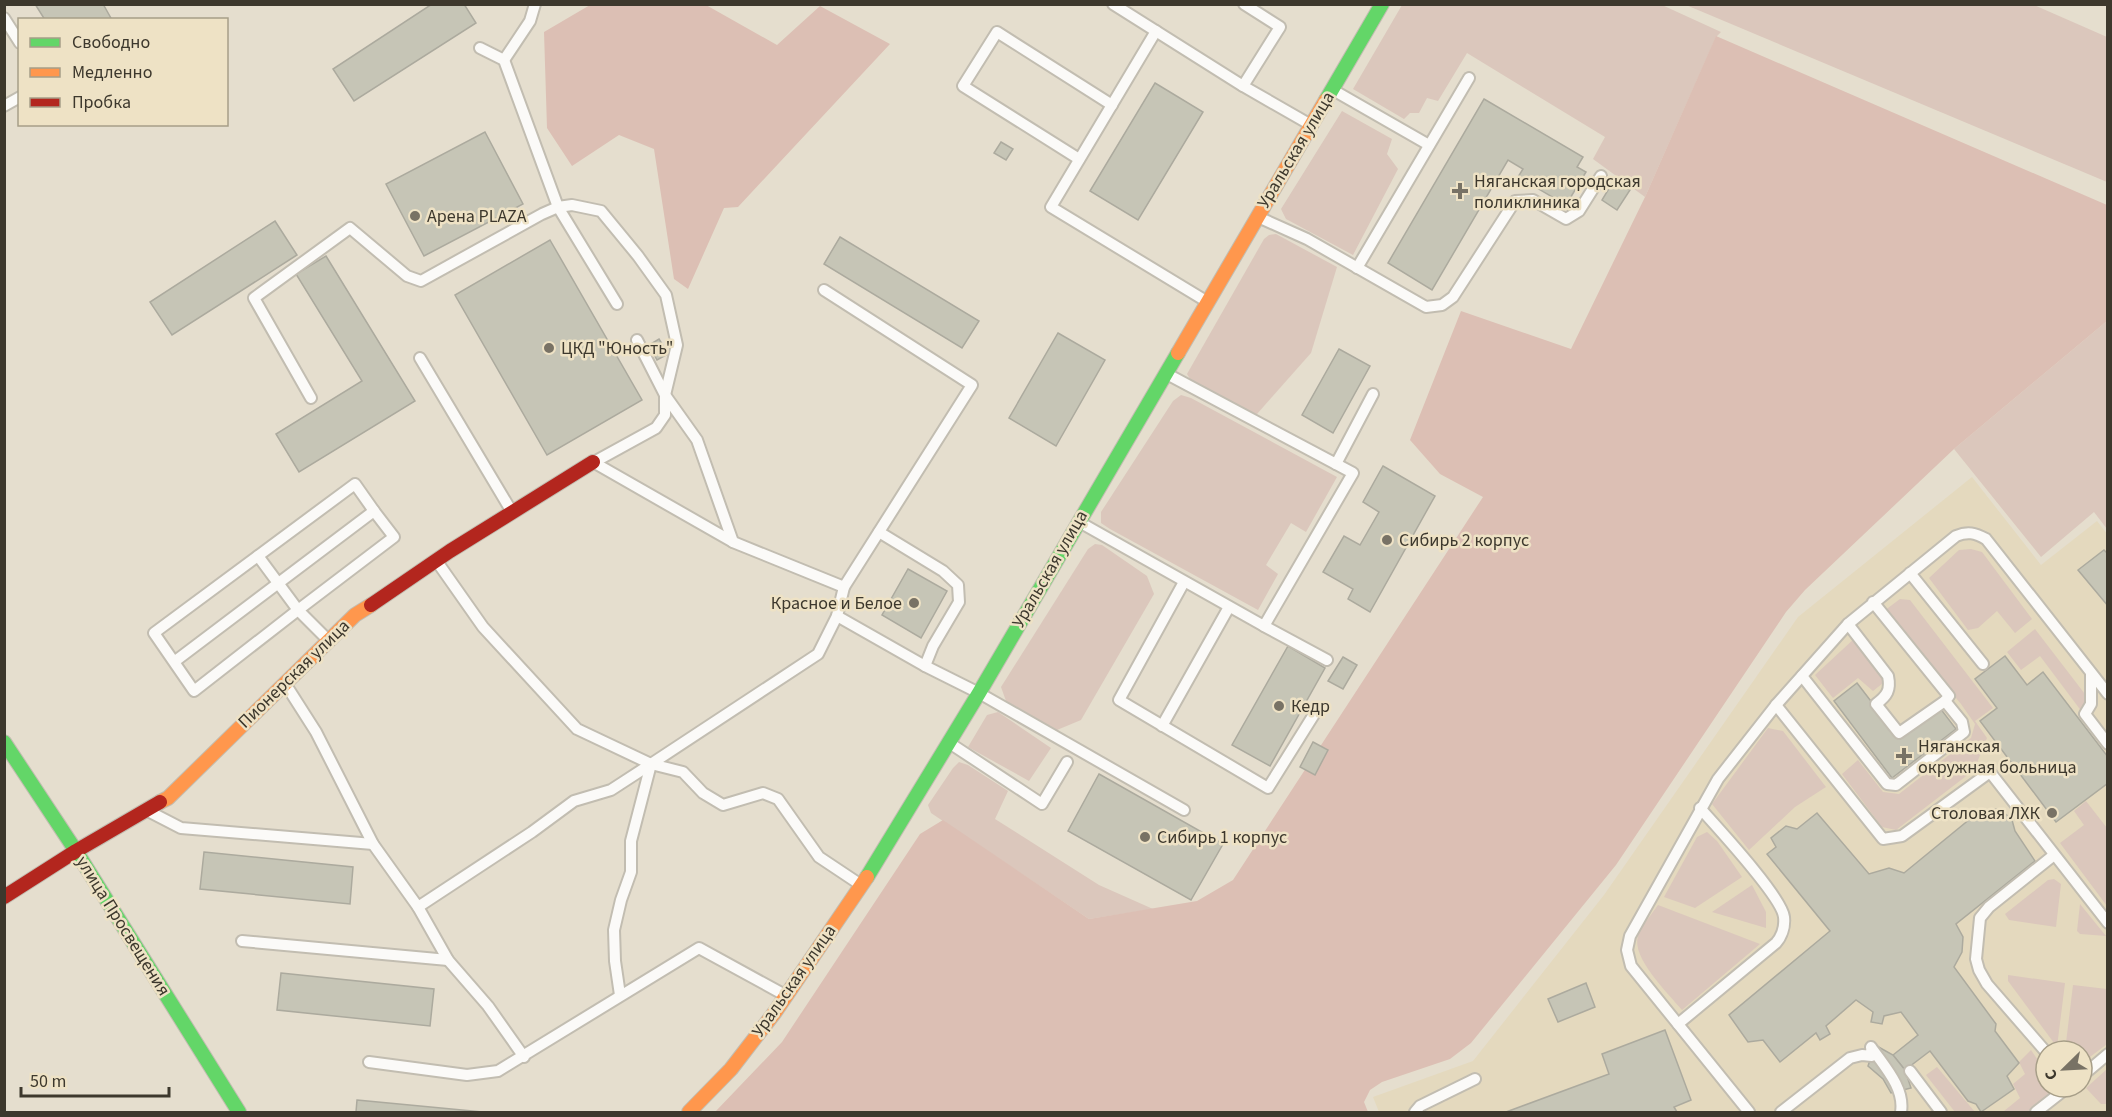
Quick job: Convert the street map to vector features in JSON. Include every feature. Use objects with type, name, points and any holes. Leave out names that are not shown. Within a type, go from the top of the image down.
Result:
[{"type":"street","name":"Уральская улица","points":[[688,1113],[730,1069],[786,996],[861,885],[979,693],[1382,4]]},
{"type":"street","name":"Пионерская улица","points":[[4,897],[76,851],[168,798],[354,615],[436,560],[593,462]]},
{"type":"street","name":"улица Просвещения","points":[[4,742],[10,762],[76,851],[239,1113]]},
{"type":"lane","points":[[504,60],[530,21],[535,4]]},
{"type":"lane","points":[[1113,4],[1243,86],[1312,125]]},
{"type":"lane","points":[[1243,86],[1280,27],[1244,4]]},
{"type":"lane","points":[[4,18],[18,40]]},
{"type":"lane","points":[[1156,31],[1051,207],[1207,301]]},
{"type":"lane","points":[[1079,159],[963,86],[998,32],[1112,105]]},
{"type":"lane","points":[[480,48],[504,60],[558,207],[617,304]]},
{"type":"lane","points":[[1357,268],[1469,78]]},
{"type":"lane","points":[[1332,89],[1429,145]]},
{"type":"lane","points":[[4,105],[18,98]]},
{"type":"lane","points":[[1257,216],[1307,239],[1426,307],[1442,305],[1454,297],[1515,201],[1533,200],[1566,219],[1579,211],[1601,176]]},
{"type":"lane","points":[[311,398],[254,298],[350,228],[407,276],[421,281],[558,207],[572,205],[601,211],[666,295],[677,345],[665,395],[665,415],[656,428],[593,462]]},
{"type":"lane","points":[[418,907],[532,832],[573,801],[611,790],[818,654],[837,616],[844,587],[972,385],[824,290]]},
{"type":"lane","points":[[637,340],[665,395],[698,440],[733,542]]},
{"type":"lane","points":[[420,358],[512,512]]},
{"type":"lane","points":[[1165,373],[1353,473],[1264,627]]},
{"type":"lane","points":[[1336,464],[1373,394]]},
{"type":"lane","points":[[593,462],[733,542],[844,587]]},
{"type":"lane","points":[[355,484],[394,537],[194,691],[154,633],[258,556],[355,484]]},
{"type":"lane","points":[[174,662],[374,511]]},
{"type":"lane","points":[[1078,521],[1264,627],[1327,660]]},
{"type":"lane","points":[[879,532],[943,571],[958,585],[959,602],[933,646],[925,666]]},
{"type":"lane","points":[[1749,1113],[1631,966],[1627,950],[1630,936],[1700,808],[1718,779],[1776,705],[1848,624],[1956,536],[1966,532],[1986,539],[2108,694]]},
{"type":"lane","points":[[258,556],[298,610],[328,640]]},
{"type":"lane","points":[[436,560],[483,627],[577,729],[651,764],[683,772],[703,793],[723,805],[763,793],[778,799],[819,857],[861,885]]},
{"type":"lane","points":[[1910,573],[1983,664]]},
{"type":"lane","points":[[1184,582],[1119,700],[1268,788],[1318,708]]},
{"type":"lane","points":[[1848,624],[1888,676],[1890,686],[1886,696],[1876,704],[1899,733],[1945,701],[1949,696],[1873,602]]},
{"type":"lane","points":[[1162,726],[1230,607]]},
{"type":"lane","points":[[837,616],[925,666],[979,693],[1184,810]]},
{"type":"lane","points":[[2091,673],[2091,704],[2085,714],[2108,744]]},
{"type":"lane","points":[[1802,676],[1887,784],[1896,785],[1964,732],[1962,722],[1945,701]]},
{"type":"lane","points":[[284,683],[316,732],[373,844],[418,907],[448,960],[488,1006],[524,1057]]},
{"type":"lane","points":[[1776,705],[1883,839],[1902,836],[1990,771],[2108,923]]},
{"type":"lane","points":[[948,742],[1042,804],[1067,762]]},
{"type":"lane","points":[[620,995],[615,961],[614,930],[631,872],[631,841],[651,764]]},
{"type":"lane","points":[[1678,1024],[1782,936],[1784,916],[1780,905],[1756,873],[1700,808]]},
{"type":"lane","points":[[147,810],[181,828],[373,844]]},
{"type":"lane","points":[[2035,1039],[1987,984],[1979,970],[1976,959],[1980,918],[2054,855]]},
{"type":"lane","points":[[242,941],[448,960]]},
{"type":"lane","points":[[369,1062],[467,1075],[498,1071],[699,948],[786,996]]},
{"type":"lane","points":[[1781,1113],[1850,1058],[1862,1055],[1872,1056],[1871,1047],[1900,1091],[1901,1113]]},
{"type":"lane","points":[[2094,1066],[2108,1054]]},
{"type":"lane","points":[[1910,1071],[1941,1113]]},
{"type":"lane","points":[[1415,1113],[1420,1106],[1475,1079]]},
{"type":"lane","points":[[2036,1113],[2053,1099]]},
{"type":"shaded area","points":[[590,5],[706,5],[777,45],[820,6],[890,44],[738,207],[724,208],[688,289],[674,279],[654,149],[619,135],[572,166],[547,128],[544,32]]},
{"type":"shaded area","points":[[1402,5],[1662,5],[1721,32],[1716,37],[1645,197],[1593,159],[1605,137],[1467,53],[1438,101],[1427,98],[1419,113],[1410,113],[1404,119],[1353,89]]},
{"type":"shaded area","points":[[1686,5],[2034,5],[2107,37],[2107,182]]},
{"type":"shaded area","points":[[1716,36],[2107,205],[2107,321],[1954,449],[1805,590],[1786,612],[1616,865],[1471,1043],[1450,1059],[1382,1082],[1370,1090],[1364,1102],[1368,1112],[715,1112],[782,1042],[920,834],[943,820],[1089,919],[1197,901],[1233,880],[1483,497],[1440,474],[1410,440],[1461,311],[1571,349],[1645,197]]},
{"type":"shaded area","points":[[1342,111],[1392,139],[1387,154],[1398,169],[1353,255],[1286,219],[1281,209]]},
{"type":"shaded area","points":[[1276,234],[1337,267],[1311,353],[1257,414],[1247,412],[1193,384],[1187,374],[1264,239]]},
{"type":"shaded area","points":[[2107,321],[2107,529],[2094,512],[2041,557],[1954,449]]},
{"type":"shaded area","points":[[1181,395],[1191,398],[1337,477],[1306,532],[1291,523],[1266,565],[1278,574],[1258,610],[1101,523],[1101,512],[1173,401]]},
{"type":"shaded area","name":"Няганская окружная больница","points":[[1972,477],[2041,565],[2097,521],[2108,535],[2107,1112],[1379,1112],[1373,1097],[1473,1061],[1604,895],[1798,617]]},
{"type":"shaded area","points":[[1095,544],[1102,545],[1147,576],[1154,594],[1081,720],[1057,730],[1006,701],[1001,687],[1088,549]]},
{"type":"shaded area","points":[[1971,549],[1982,552],[2032,619],[2015,633],[1997,611],[1978,628],[1968,630],[1929,578],[1959,550]]},
{"type":"shaded area","points":[[1900,599],[1910,600],[1993,708],[1975,721],[1987,738],[1974,770],[1896,830],[1882,827],[1842,774],[1858,760],[1883,792],[1899,794],[1971,738],[1975,724],[1884,611]]},
{"type":"shaded area","points":[[2035,629],[2088,698],[2082,712],[2040,656],[2021,670],[2007,652]]},
{"type":"shaded area","points":[[1855,638],[1888,679],[1873,691],[1858,678],[1833,698],[1815,675]]},
{"type":"shaded area","points":[[998,712],[1051,748],[1029,781],[968,747],[987,715]]},
{"type":"shaded area","points":[[1768,728],[1783,731],[1826,787],[1795,807],[1749,850],[1712,804]]},
{"type":"shaded area","points":[[959,762],[968,765],[1008,791],[995,819],[1099,885],[1153,909],[1089,919],[931,813],[928,805]]},
{"type":"shaded area","points":[[2086,801],[2107,828],[2107,906],[2060,843],[2084,825],[2074,811]]},
{"type":"shaded area","points":[[1707,832],[1717,841],[1742,877],[1695,908],[1664,897],[1697,837]]},
{"type":"shaded area","points":[[2054,879],[2061,884],[2056,927],[2009,920],[2005,914],[2048,880]]},
{"type":"shaded area","points":[[1752,885],[1766,912],[1766,928],[1712,912]]},
{"type":"shaded area","points":[[2080,904],[2106,936],[2080,934],[2077,931]]},
{"type":"shaded area","points":[[1658,905],[1760,944],[1682,1010],[1645,965],[1637,945],[1639,932]]},
{"type":"shaded area","points":[[2008,975],[2065,983],[2058,1039],[2051,1039],[2008,981]]},
{"type":"shaded area","points":[[2073,985],[2107,989],[2107,1044],[2094,1054],[2094,1039],[2066,1039]]},
{"type":"shaded area","points":[[2031,1050],[2034,1054],[2034,1099],[2048,1099],[2032,1112],[2005,1112],[2020,1098],[2013,1084],[2025,1074],[2019,1062]]},
{"type":"shaded area","points":[[1937,1067],[1975,1112],[1955,1112],[1926,1075]]},
{"type":"shaded area","points":[[2107,1069],[2107,1104],[2101,1104],[2094,1097],[2094,1081]]},
{"type":"building","points":[[35,4],[103,4],[111,18],[44,18]]},
{"type":"building","points":[[432,4],[464,4],[476,23],[354,101],[333,69]]},
{"type":"building","points":[[1155,83],[1203,112],[1138,220],[1090,191]]},
{"type":"building","name":"Няганская городская поликлиника","points":[[1484,99],[1583,157],[1577,167],[1586,172],[1566,205],[1518,177],[1523,169],[1508,160],[1432,290],[1388,263]]},
{"type":"building","points":[[485,132],[523,204],[424,256],[386,184]]},
{"type":"building","points":[[1001,142],[1013,149],[1006,160],[994,153]]},
{"type":"building","points":[[1614,180],[1630,190],[1617,210],[1602,200]]},
{"type":"building","points":[[275,221],[297,255],[172,335],[150,302]]},
{"type":"building","points":[[840,237],[979,321],[962,348],[824,264]]},
{"type":"building","name":"ЦКД \"Юность\"","points":[[550,240],[642,400],[547,455],[455,295]]},
{"type":"building","points":[[326,256],[415,401],[299,472],[276,434],[362,381],[296,274]]},
{"type":"building","points":[[1058,333],[1105,360],[1056,446],[1009,418]]},
{"type":"building","points":[[659,339],[668,354],[657,360],[649,345]]},
{"type":"building","points":[[1339,349],[1370,366],[1333,433],[1302,415]]},
{"type":"building","name":"Сибирь 2 корпус","points":[[1383,466],[1435,496],[1370,612],[1348,599],[1353,589],[1323,572],[1344,536],[1360,545],[1379,512],[1363,502]]},
{"type":"building","points":[[2104,550],[2108,554],[2108,606],[2078,570]]},
{"type":"building","name":"Красное и Белое","points":[[908,569],[947,591],[921,638],[882,615]]},
{"type":"building","name":"Кедр","points":[[1288,646],[1325,668],[1270,766],[1232,745]]},
{"type":"building","points":[[2005,656],[2027,685],[2043,672],[2108,757],[2108,783],[2056,822],[1980,721],[1997,708],[1975,679]]},
{"type":"building","points":[[1343,657],[1357,665],[1343,689],[1328,681]]},
{"type":"building","points":[[1857,683],[1900,739],[1940,708],[1956,729],[1892,778],[1834,701]]},
{"type":"building","points":[[1313,742],[1328,750],[1315,775],[1300,767]]},
{"type":"building","name":"Сибирь 1 корпус","points":[[1099,774],[1223,844],[1191,900],[1068,831]]},
{"type":"building","points":[[2000,809],[2012,820],[2015,831],[2035,861],[1956,924],[1963,937],[1962,952],[1954,967],[1996,1024],[1995,1031],[2019,1063],[2007,1076],[2014,1089],[1981,1112],[1976,1104],[1968,1101],[1930,1051],[1905,1070],[1893,1055],[1918,1035],[1901,1012],[1884,1016],[1882,1024],[1871,1022],[1873,1012],[1856,1000],[1826,1026],[1830,1034],[1820,1040],[1816,1033],[1780,1062],[1763,1040],[1748,1042],[1729,1015],[1830,931],[1767,854],[1776,847],[1771,838],[1786,826],[1797,829],[1817,813],[1869,874],[1889,868],[1904,873],[1981,810]]},
{"type":"building","points":[[204,852],[353,867],[350,904],[200,889]]},
{"type":"building","points":[[281,973],[434,989],[430,1026],[277,1010]]},
{"type":"building","points":[[1586,983],[1595,1007],[1558,1022],[1548,999]]},
{"type":"building","points":[[1665,1030],[1691,1100],[1674,1107],[1677,1112],[1506,1112],[1609,1074],[1602,1054]]},
{"type":"building","points":[[1875,1045],[1893,1055],[1905,1070],[1911,1088],[1891,1093],[1883,1079],[1868,1066]]},
{"type":"building","points":[[357,1100],[483,1112],[356,1112]]},
{"type":"traffic: fast","points":[[1326,100],[1382,4]]},
{"type":"traffic: fast","points":[[867,877],[979,693],[1178,353]]},
{"type":"traffic: fast","points":[[4,742],[76,851],[239,1112]]},
{"type":"traffic: slow","points":[[1178,353],[1326,100]]},
{"type":"traffic: slow","points":[[160,802],[168,798],[355,615],[371,605]]},
{"type":"traffic: slow","points":[[689,1112],[731,1069],[775,1012],[867,877]]},
{"type":"traffic: jam","points":[[371,605],[450,551],[593,462]]},
{"type":"traffic: jam","points":[[4,897],[76,851],[160,802]]},
{"type":"place","name":"Няганская городская поликлиника","points":[[1460,191]]},
{"type":"place","name":"Арена PLAZA","points":[[415,216]]},
{"type":"place","name":"ЦКД \"Юность\"","points":[[549,348]]},
{"type":"place","name":"Сибирь 2 корпус","points":[[1387,540]]},
{"type":"place","name":"Красное и Белое","points":[[914,603]]},
{"type":"place","name":"Кедр","points":[[1279,706]]},
{"type":"place","name":"Няганская окружная больница","points":[[1904,756]]},
{"type":"place","name":"Столовая ЛХК","points":[[2052,813]]},
{"type":"place","name":"Сибирь 1 корпус","points":[[1145,837]]}]
